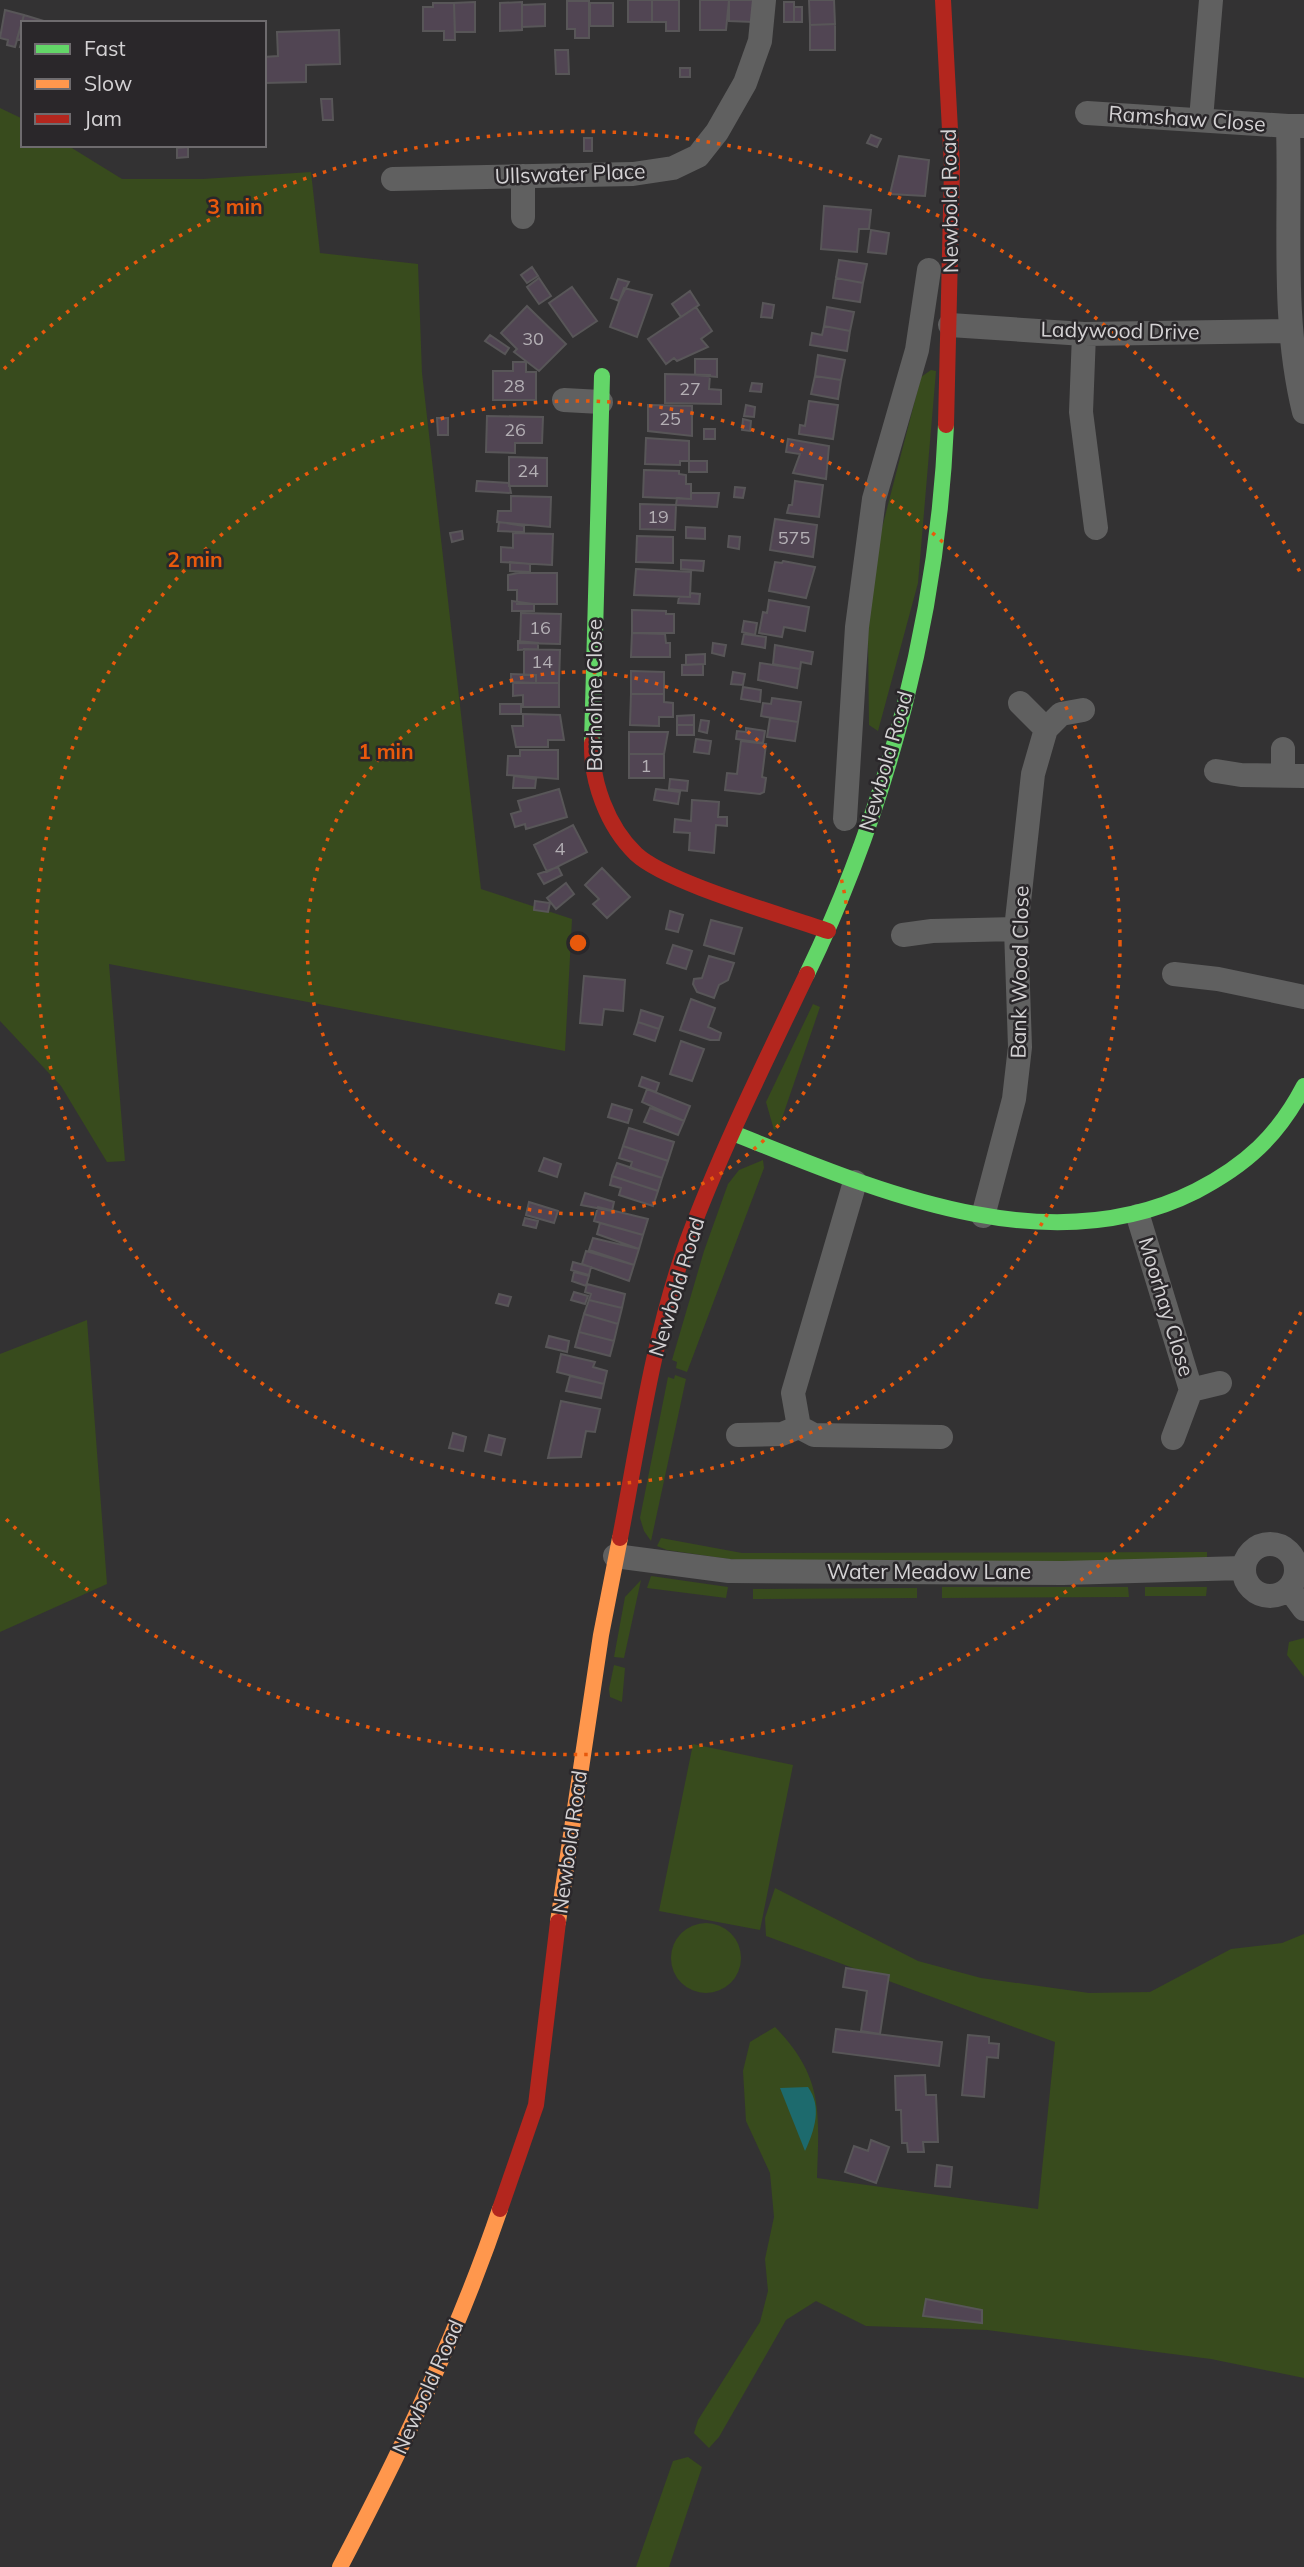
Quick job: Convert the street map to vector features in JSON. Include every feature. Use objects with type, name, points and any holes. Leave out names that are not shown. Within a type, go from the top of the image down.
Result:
[{"type":"main road","name":"Newbold Road","points":[[340,2567],[388,2476],[476,2281],[536,2105],[567,1847],[615,1556],[659,1336],[687,1243],[733,1133],[828,931],[882,780],[920,641],[934,570],[943,490],[950,325],[951,167],[943,0]]},
{"type":"main road","name":"Barholme Close","points":[[602,376],[591,764],[596,785],[613,823],[636,854],[668,874],[828,931]]},
{"type":"main road","points":[[733,1133],[855,1182],[984,1216],[1033,1223],[1082,1224],[1139,1216],[1191,1198],[1295,1125],[1304,1086]]},
{"type":"street","name":"Ullswater Place","points":[[393,179],[633,174],[673,168],[698,156],[717,132],[745,83],[760,41],[764,0]]},
{"type":"street","points":[[1201,120],[1211,0]]},
{"type":"street","name":"Ramshaw Close","points":[[1087,113],[1296,126]]},
{"type":"street","points":[[1296,126],[1290,331],[1304,412]]},
{"type":"street","points":[[523,176],[523,217]]},
{"type":"street","name":"Newbold Road","points":[[845,819],[857,627],[874,499],[917,350],[929,271]]},
{"type":"street","name":"Ladywood Drive","points":[[950,325],[1084,334],[1290,331]]},
{"type":"street","points":[[1084,334],[1081,412],[1096,528]]},
{"type":"street","points":[[564,400],[601,402]]},
{"type":"street","points":[[1020,704],[1046,729],[1061,714],[1083,710]]},
{"type":"street","name":"Bank Wood Close","points":[[984,1216],[1014,1099],[1020,1047],[1016,929],[1033,774],[1046,729]]},
{"type":"street","points":[[1216,771],[1241,775],[1293,776],[1283,749]]},
{"type":"street","points":[[903,935],[932,931],[1016,929]]},
{"type":"street","points":[[1174,974],[1218,979],[1304,997]]},
{"type":"street","points":[[799,1427],[793,1393],[855,1182]]},
{"type":"street","name":"Moorhay Close","points":[[1139,1216],[1191,1390],[1173,1438]]},
{"type":"street","points":[[1191,1390],[1220,1383]]},
{"type":"street","points":[[738,1435],[782,1434],[799,1427]]},
{"type":"street","points":[[799,1427],[814,1435],[941,1437]]},
{"type":"street","points":[[1270,1543],[1283,1546],[1294,1557],[1297,1600],[1272,1598],[1252,1591],[1243,1568],[1251,1552],[1270,1543]]},
{"type":"street","name":"Water Meadow Lane","points":[[615,1556],[729,1571],[1063,1573],[1243,1568]]},
{"type":"green space","points":[[0,108],[21,118],[21,147],[70,147],[122,179],[203,179],[311,172],[320,253],[418,264],[422,373],[481,889],[572,919],[565,1051],[109,964],[125,1161],[107,1162],[61,1086],[0,1021]]},
{"type":"green space","points":[[931,370],[936,371],[918,583],[878,731],[869,725],[868,635],[875,555],[921,377]]},
{"type":"green space","points":[[813,1004],[820,1007],[779,1127],[774,1130],[766,1102]]},
{"type":"green space","points":[[763,1160],[764,1168],[687,1372],[676,1368],[677,1362],[672,1360],[704,1251],[728,1184],[739,1170]]},
{"type":"green space","points":[[87,1320],[107,1584],[0,1632],[0,1354]]},
{"type":"green space","points":[[675,1375],[686,1379],[651,1541],[640,1518],[668,1377],[674,1379]]},
{"type":"green space","points":[[661,1538],[742,1553],[1207,1552],[1207,1562],[756,1563],[667,1550],[657,1546]]},
{"type":"green space","points":[[651,1576],[728,1587],[726,1598],[647,1588]]},
{"type":"green space","points":[[641,1580],[624,1658],[614,1657],[625,1597]]},
{"type":"green space","points":[[942,1587],[1128,1587],[1129,1597],[942,1598]]},
{"type":"green space","points":[[1145,1587],[1207,1587],[1206,1596],[1145,1596]]},
{"type":"green space","points":[[917,1588],[917,1598],[753,1599],[753,1589]]},
{"type":"green space","points":[[1304,1638],[1304,1677],[1287,1655],[1289,1642]]},
{"type":"green space","points":[[614,1665],[625,1668],[622,1702],[610,1697]]},
{"type":"green space","points":[[693,1744],[793,1765],[760,1930],[659,1911]]},
{"type":"green space","points":[[775,1888],[918,1961],[981,1978],[1089,1993],[1150,1992],[1231,1949],[1282,1943],[1304,1934],[1304,2378],[1211,2359],[987,2330],[866,2326],[816,2301],[786,2320],[719,2437],[709,2448],[694,2433],[698,2420],[760,2322],[768,2291],[765,2259],[774,2217],[770,2173],[746,2121],[743,2071],[750,2042],[775,2027],[803,2063],[815,2097],[818,2115],[817,2178],[1038,2209],[1055,2042],[766,1936],[765,1918]]},
{"type":"green space","points":[[706,1923],[725,1929],[735,1939],[741,1958],[735,1977],[725,1987],[706,1993],[687,1987],[677,1977],[671,1958],[677,1939],[687,1929]]},
{"type":"green space","points":[[688,2457],[702,2467],[669,2567],[636,2567],[673,2461]]},
{"type":"water","points":[[808,2087],[815,2102],[816,2118],[805,2151],[780,2088]]},
{"type":"building","points":[[628,0],[652,0],[652,22],[628,22]]},
{"type":"building","points":[[652,0],[679,0],[679,31],[666,31],[666,22],[652,22]]},
{"type":"building","points":[[700,0],[729,0],[726,30],[700,30]]},
{"type":"building","points":[[729,0],[753,0],[753,22],[729,21]]},
{"type":"building","points":[[809,0],[834,0],[835,24],[810,25]]},
{"type":"building","points":[[567,1],[589,1],[589,38],[575,38],[575,29],[567,29]]},
{"type":"building","points":[[475,2],[475,32],[455,32],[454,3]]},
{"type":"building","points":[[522,2],[522,30],[500,31],[500,3]]},
{"type":"building","points":[[784,2],[794,2],[794,22],[784,22]]},
{"type":"building","points":[[433,3],[454,3],[455,40],[444,40],[444,31],[423,31],[423,7],[433,7]]},
{"type":"building","points":[[590,3],[613,3],[613,26],[590,26]]},
{"type":"building","points":[[545,4],[545,26],[522,27],[522,5]]},
{"type":"building","points":[[794,7],[802,7],[802,22],[794,22]]},
{"type":"building","points":[[5,10],[24,15],[15,47],[7,45],[8,40],[0,38]]},
{"type":"building","points":[[24,15],[44,21],[22,21]]},
{"type":"building","points":[[835,24],[835,50],[810,50],[810,25]]},
{"type":"building","points":[[339,30],[340,64],[306,65],[306,82],[266,83],[266,57],[278,56],[277,32]]},
{"type":"building","points":[[555,50],[568,50],[569,74],[556,74]]},
{"type":"building","points":[[680,68],[690,68],[690,77],[680,77]]},
{"type":"building","points":[[321,99],[332,99],[333,120],[323,120]]},
{"type":"building","points":[[871,135],[881,139],[877,147],[867,143]]},
{"type":"building","points":[[584,138],[592,138],[592,151],[584,151]]},
{"type":"building","points":[[188,147],[188,157],[177,158],[177,148]]},
{"type":"building","points":[[899,156],[929,160],[925,196],[890,194]]},
{"type":"building","points":[[824,206],[871,210],[869,229],[859,229],[857,252],[821,249]]},
{"type":"building","points":[[871,230],[889,233],[886,254],[868,252]]},
{"type":"building","points":[[839,260],[867,264],[863,283],[836,278]]},
{"type":"building","points":[[532,267],[538,276],[527,283],[521,275]]},
{"type":"building","points":[[539,278],[551,296],[539,304],[527,287]]},
{"type":"building","points":[[836,278],[863,283],[860,302],[833,298]]},
{"type":"building","points":[[618,279],[629,282],[619,301],[611,298]]},
{"type":"building","points":[[572,287],[597,321],[573,337],[549,303]]},
{"type":"building","points":[[624,288],[652,295],[637,337],[610,327]]},
{"type":"building","points":[[690,291],[699,305],[681,317],[672,304]]},
{"type":"building","points":[[763,303],[774,305],[772,318],[761,317]]},
{"type":"building","points":[[527,306],[566,344],[539,371],[514,352],[517,349],[501,333]]},
{"type":"building","points":[[696,307],[712,331],[701,339],[708,347],[677,361],[674,358],[666,364],[648,339]]},
{"type":"building","points":[[827,307],[854,312],[850,331],[824,326]]},
{"type":"building","points":[[824,326],[850,331],[847,351],[810,345],[812,333],[822,335]]},
{"type":"building","points":[[490,335],[509,348],[505,354],[485,341]]},
{"type":"building","points":[[818,355],[845,360],[841,380],[815,376]]},
{"type":"building","points":[[695,359],[717,359],[717,377],[695,375]]},
{"type":"building","points":[[513,362],[526,362],[526,372],[536,372],[536,400],[493,400],[493,371],[513,371]]},
{"type":"building","points":[[665,374],[710,375],[709,389],[721,390],[721,404],[665,403]]},
{"type":"building","points":[[815,376],[841,380],[838,399],[811,394]]},
{"type":"building","points":[[752,383],[762,384],[761,392],[750,391]]},
{"type":"building","points":[[809,401],[838,405],[833,439],[799,434],[800,425],[805,426]]},
{"type":"building","points":[[648,405],[692,406],[692,436],[648,431]]},
{"type":"building","points":[[746,405],[755,407],[754,417],[744,416]]},
{"type":"building","points":[[487,416],[543,417],[542,443],[515,443],[515,453],[486,452]]},
{"type":"building","points":[[437,418],[448,418],[448,435],[438,435]]},
{"type":"building","points":[[743,419],[751,421],[750,431],[742,430]]},
{"type":"building","points":[[704,429],[715,429],[715,439],[704,439]]},
{"type":"building","points":[[646,438],[689,441],[689,461],[680,461],[680,465],[645,464]]},
{"type":"building","points":[[788,439],[829,446],[826,479],[793,473],[800,454],[786,452]]},
{"type":"building","points":[[509,457],[547,458],[547,486],[509,486]]},
{"type":"building","points":[[689,461],[707,461],[707,472],[689,472]]},
{"type":"building","points":[[644,470],[679,471],[679,474],[686,475],[686,484],[691,484],[691,499],[643,497]]},
{"type":"building","points":[[477,481],[509,483],[511,493],[476,491]]},
{"type":"building","points":[[795,481],[823,485],[819,517],[787,513],[789,505],[792,505]]},
{"type":"building","points":[[735,487],[745,488],[743,498],[734,497]]},
{"type":"building","points":[[691,493],[719,493],[717,507],[676,505],[677,498],[691,499]]},
{"type":"building","points":[[511,496],[551,497],[550,527],[497,522],[498,511],[511,511]]},
{"type":"building","points":[[640,504],[676,505],[675,530],[640,529]]},
{"type":"building","points":[[775,519],[817,525],[813,557],[770,550]]},
{"type":"building","points":[[499,522],[524,526],[524,532],[498,531]]},
{"type":"building","points":[[686,527],[705,528],[705,539],[686,538]]},
{"type":"building","points":[[462,531],[463,539],[452,542],[450,533]]},
{"type":"building","points":[[513,533],[553,534],[552,565],[501,562],[501,547],[513,548]]},
{"type":"building","points":[[637,536],[673,537],[673,563],[636,562]]},
{"type":"building","points":[[729,536],[740,537],[739,549],[728,547]]},
{"type":"building","points":[[681,560],[704,561],[703,571],[681,569]]},
{"type":"building","points":[[510,562],[530,564],[530,572],[510,571]]},
{"type":"building","points":[[775,562],[815,567],[806,598],[769,591]]},
{"type":"building","points":[[636,569],[691,572],[690,597],[634,595]]},
{"type":"building","points":[[557,573],[557,604],[517,604],[517,590],[508,590],[508,575]]},
{"type":"building","points":[[690,593],[700,594],[699,604],[678,603],[679,597],[690,597]]},
{"type":"building","points":[[769,600],[809,607],[805,631],[784,627],[782,637],[759,633],[763,612],[767,613]]},
{"type":"building","points":[[512,601],[534,604],[534,611],[512,611]]},
{"type":"building","points":[[632,610],[666,611],[666,614],[674,614],[674,633],[632,633]]},
{"type":"building","points":[[521,613],[561,614],[560,644],[520,643]]},
{"type":"building","points":[[744,621],[757,623],[755,635],[742,632]]},
{"type":"building","points":[[632,633],[665,634],[666,643],[670,643],[670,657],[631,657]]},
{"type":"building","points":[[744,634],[766,637],[765,648],[742,644]]},
{"type":"building","points":[[518,641],[538,643],[538,649],[518,650]]},
{"type":"building","points":[[713,643],[726,645],[724,656],[712,653]]},
{"type":"building","points":[[775,645],[813,652],[811,664],[801,662],[800,669],[773,664]]},
{"type":"building","points":[[524,649],[560,650],[559,683],[536,683],[536,675],[524,675]]},
{"type":"building","points":[[705,654],[705,664],[686,665],[686,655]]},
{"type":"building","points":[[760,663],[800,669],[797,688],[758,680]]},
{"type":"building","points":[[703,664],[703,675],[682,675],[682,665]]},
{"type":"building","points":[[631,671],[664,672],[664,694],[631,694]]},
{"type":"building","points":[[733,672],[745,674],[743,685],[731,684]]},
{"type":"building","points":[[511,674],[536,675],[536,683],[511,682]]},
{"type":"building","points":[[513,683],[559,683],[559,707],[523,707],[523,695],[513,696]]},
{"type":"building","points":[[743,687],[761,690],[760,702],[741,699]]},
{"type":"building","points":[[631,694],[664,694],[664,702],[673,703],[673,717],[659,717],[659,726],[630,725]]},
{"type":"building","points":[[772,698],[801,702],[798,722],[761,716],[763,703],[771,704]]},
{"type":"building","points":[[500,704],[521,704],[521,714],[500,714]]},
{"type":"building","points":[[523,714],[560,715],[564,740],[548,740],[548,747],[516,747],[512,726],[523,726]]},
{"type":"building","points":[[694,715],[694,725],[677,725],[677,716]]},
{"type":"building","points":[[770,718],[798,722],[795,741],[767,737]]},
{"type":"building","points":[[701,720],[709,721],[707,733],[699,731]]},
{"type":"building","points":[[677,725],[694,725],[694,735],[677,735]]},
{"type":"building","points":[[746,728],[765,731],[763,743],[736,739],[737,731],[746,732]]},
{"type":"building","points":[[629,732],[668,732],[664,754],[629,754]]},
{"type":"building","points":[[696,739],[711,741],[709,754],[694,752]]},
{"type":"building","points":[[741,741],[766,744],[762,777],[766,778],[764,792],[760,794],[725,790],[727,773],[737,774]]},
{"type":"building","points":[[520,750],[558,750],[558,779],[507,775],[508,756],[520,756]]},
{"type":"building","points":[[629,754],[664,754],[664,778],[629,778]]},
{"type":"building","points":[[514,776],[536,779],[535,788],[513,788]]},
{"type":"building","points":[[670,779],[688,781],[687,791],[669,789]]},
{"type":"building","points":[[559,789],[567,817],[526,829],[525,824],[515,827],[511,814],[521,811],[518,801]]},
{"type":"building","points":[[656,789],[680,792],[678,804],[654,800]]},
{"type":"building","points":[[692,800],[719,802],[718,817],[727,817],[727,826],[716,825],[714,853],[689,850],[690,833],[674,832],[675,819],[691,821]]},
{"type":"building","points":[[573,825],[587,852],[547,872],[534,845]]},
{"type":"building","points":[[558,867],[562,875],[544,884],[538,874]]},
{"type":"building","points":[[602,868],[630,897],[607,918],[593,904],[599,899],[585,885]]},
{"type":"building","points":[[566,883],[574,894],[556,909],[547,898]]},
{"type":"building","points":[[535,901],[550,903],[548,912],[534,910]]},
{"type":"building","points":[[670,911],[683,915],[678,932],[666,929]]},
{"type":"building","points":[[711,920],[742,928],[734,954],[704,945]]},
{"type":"building","points":[[673,945],[692,951],[686,969],[667,963]]},
{"type":"building","points":[[709,956],[734,963],[728,980],[719,985],[714,998],[697,992],[693,984],[694,979],[702,978]]},
{"type":"building","points":[[584,976],[625,980],[623,1011],[604,1009],[602,1025],[580,1023]]},
{"type":"building","points":[[691,999],[715,1008],[708,1027],[721,1033],[719,1040],[710,1040],[680,1030]]},
{"type":"building","points":[[641,1010],[663,1017],[659,1029],[638,1022]]},
{"type":"building","points":[[638,1022],[659,1029],[655,1041],[634,1034]]},
{"type":"building","points":[[681,1041],[704,1049],[692,1081],[670,1074]]},
{"type":"building","points":[[642,1077],[659,1083],[656,1092],[639,1086]]},
{"type":"building","points":[[647,1089],[690,1106],[684,1121],[642,1102]]},
{"type":"building","points":[[612,1104],[632,1110],[628,1123],[608,1117]]},
{"type":"building","points":[[650,1108],[684,1121],[678,1135],[644,1122]]},
{"type":"building","points":[[629,1128],[674,1142],[668,1161],[623,1146]]},
{"type":"building","points":[[623,1146],[668,1161],[662,1178],[630,1168],[632,1162],[619,1158]]},
{"type":"building","points":[[544,1158],[561,1164],[557,1177],[539,1171]]},
{"type":"building","points":[[617,1163],[662,1178],[658,1191],[612,1176]]},
{"type":"building","points":[[612,1176],[658,1191],[653,1206],[619,1195],[621,1188],[610,1185]]},
{"type":"building","points":[[585,1193],[614,1202],[612,1211],[581,1205]]},
{"type":"building","points":[[529,1202],[558,1211],[554,1223],[526,1215]]},
{"type":"building","points":[[598,1207],[648,1219],[643,1235],[594,1221]]},
{"type":"building","points":[[525,1218],[538,1221],[536,1228],[523,1225]]},
{"type":"building","points":[[600,1223],[643,1235],[639,1249],[597,1234]]},
{"type":"building","points":[[593,1238],[639,1249],[634,1265],[589,1250]]},
{"type":"building","points":[[586,1251],[634,1265],[629,1281],[582,1264]]},
{"type":"building","points":[[573,1262],[591,1267],[589,1275],[571,1270]]},
{"type":"building","points":[[574,1272],[589,1276],[586,1286],[572,1281]]},
{"type":"building","points":[[587,1284],[625,1294],[622,1308],[589,1300],[591,1294],[585,1292]]},
{"type":"building","points":[[574,1292],[588,1296],[585,1304],[571,1300]]},
{"type":"building","points":[[499,1294],[511,1297],[508,1306],[496,1303]]},
{"type":"building","points":[[589,1300],[622,1308],[618,1324],[584,1314]]},
{"type":"building","points":[[584,1314],[618,1324],[614,1341],[579,1332]]},
{"type":"building","points":[[579,1332],[614,1341],[610,1356],[575,1347]]},
{"type":"building","points":[[549,1336],[569,1341],[567,1352],[546,1347]]},
{"type":"building","points":[[561,1354],[595,1362],[593,1367],[607,1371],[604,1384],[557,1372]]},
{"type":"building","points":[[570,1376],[604,1384],[601,1398],[566,1391]]},
{"type":"building","points":[[561,1401],[600,1409],[595,1432],[586,1431],[581,1457],[548,1458]]},
{"type":"building","points":[[453,1433],[466,1437],[463,1451],[449,1448]]},
{"type":"building","points":[[489,1435],[505,1439],[501,1455],[485,1451]]},
{"type":"building","points":[[846,1968],[889,1975],[880,2034],[861,2031],[867,1991],[843,1987]]},
{"type":"building","points":[[836,2029],[942,2042],[939,2066],[833,2052]]},
{"type":"building","points":[[968,2035],[989,2037],[989,2043],[999,2044],[998,2058],[987,2057],[984,2097],[962,2095]]},
{"type":"building","points":[[925,2075],[926,2095],[936,2095],[938,2142],[923,2142],[924,2152],[908,2152],[907,2143],[902,2143],[901,2110],[896,2110],[895,2076]]},
{"type":"building","points":[[871,2140],[889,2147],[876,2183],[845,2172],[854,2146],[868,2151]]},
{"type":"building","points":[[937,2165],[952,2167],[950,2187],[935,2186]]},
{"type":"building","points":[[926,2299],[982,2310],[982,2323],[923,2316]]},
{"type":"traffic: fast","points":[[592,743],[602,376]]},
{"type":"traffic: fast","points":[[807,974],[862,843],[904,707],[932,567],[946,425]]},
{"type":"traffic: fast","points":[[733,1133],[845,1177],[962,1212],[1022,1221],[1081,1222],[1139,1212],[1196,1191],[1214,1181],[1259,1148],[1283,1120],[1304,1086]]},
{"type":"traffic: slow","points":[[558,1922],[601,1635],[620,1538]]},
{"type":"traffic: slow","points":[[340,2567],[427,2391],[466,2301],[500,2209]]},
{"type":"traffic: jam","points":[[943,0],[952,167],[946,425]]},
{"type":"traffic: jam","points":[[592,743],[594,772],[603,802],[617,830],[636,854],[651,865],[699,887],[828,931]]},
{"type":"traffic: jam","points":[[620,1538],[656,1351],[675,1278],[700,1208],[729,1140],[807,974]]},
{"type":"traffic: jam","points":[[500,2209],[536,2105],[558,1922]]}]
